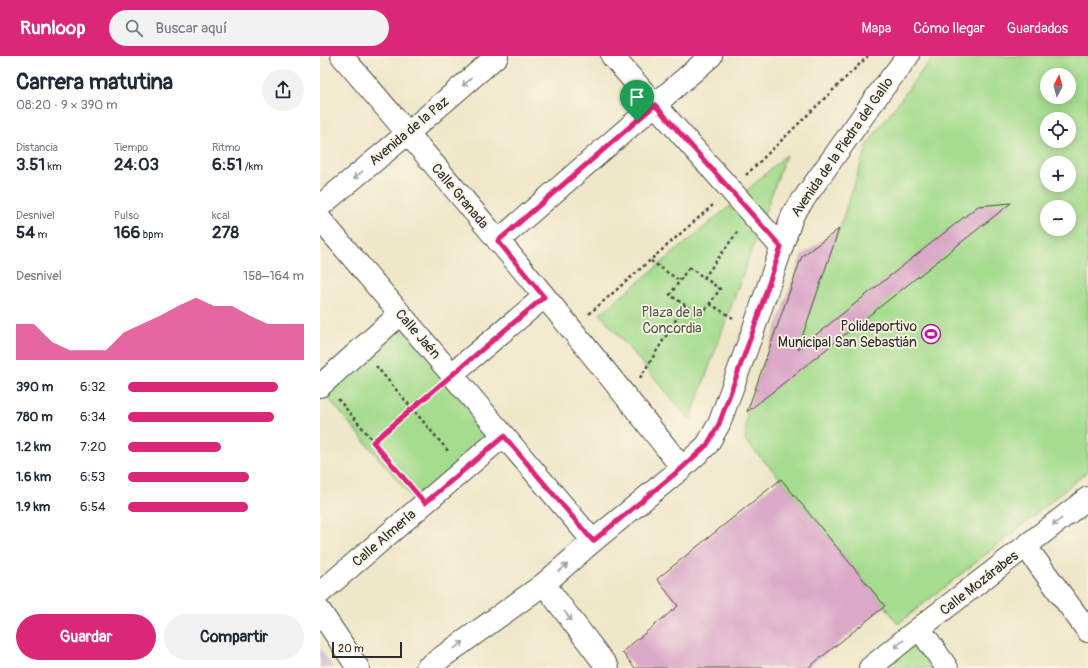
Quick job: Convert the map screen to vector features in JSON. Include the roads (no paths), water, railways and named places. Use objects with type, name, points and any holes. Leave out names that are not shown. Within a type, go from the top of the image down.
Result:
[{"type":"street","name":"Calle Granada","points":[[342,56],[544,297],[572,328],[628,397],[682,468]]},
{"type":"street","name":"Avenida de la Paz","points":[[320,206],[408,133],[497,56]]},
{"type":"street","points":[[612,56],[781,247]]},
{"type":"street","points":[[498,241],[711,56]]},
{"type":"street","name":"Avenida de la Piedra del Gallo","points":[[428,668],[544,584],[593,541],[682,468],[707,445],[719,424],[793,214],[880,92],[901,59]]},
{"type":"street","name":"Calle Jaén","points":[[320,219],[593,541]]},
{"type":"street","points":[[452,374],[544,297]]},
{"type":"street","points":[[322,384],[400,314]]},
{"type":"street","name":"Calle Almería","points":[[320,593],[504,436]]},
{"type":"street","name":"Calle Mozárabes","points":[[870,668],[1088,498]]},
{"type":"street","points":[[1026,546],[1088,631]]},
{"type":"street","points":[[544,584],[608,668]]},
{"type":"street","points":[[320,611],[358,668]]},
{"type":"street","points":[[920,628],[947,668]]},
{"type":"place","name":"Polideportivo Municipal San Sebastián","points":[[931,334]]},
{"type":"park label","name":"Plaza de la Concordia","points":[[672,320]]}]
